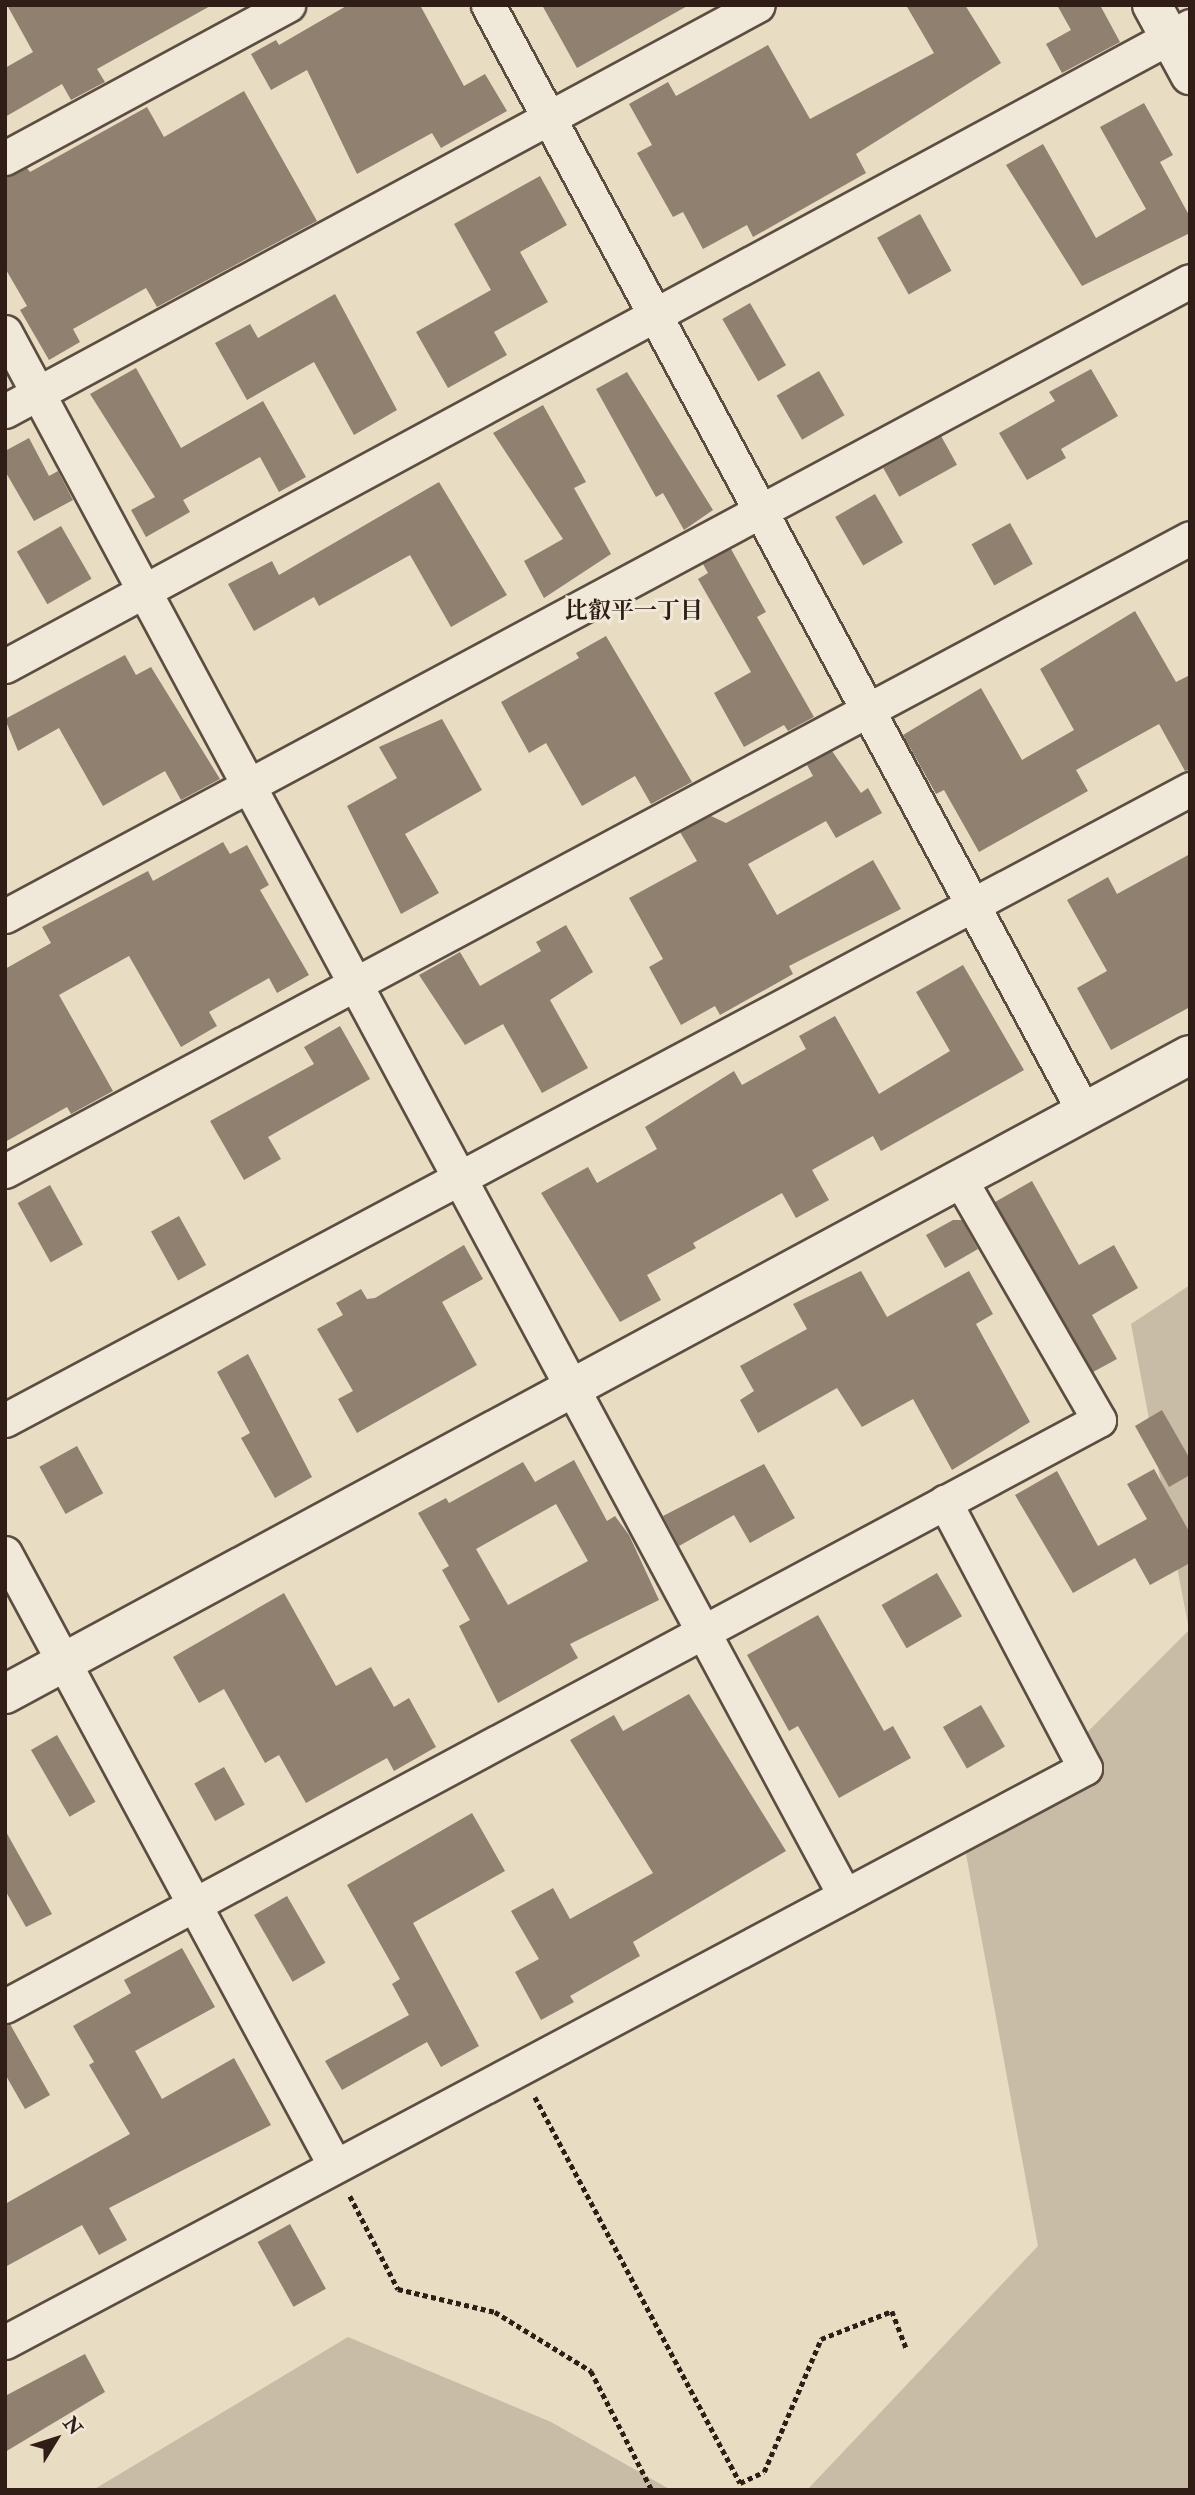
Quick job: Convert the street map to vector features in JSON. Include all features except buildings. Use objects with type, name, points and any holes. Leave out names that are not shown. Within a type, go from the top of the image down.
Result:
[{"type":"street","points":[[5,158],[288,5]]},
{"type":"street","points":[[488,5],[1084,1112]]},
{"type":"street","points":[[5,411],[758,5]]},
{"type":"street","points":[[5,666],[655,315],[1171,23],[1190,75]]},
{"type":"street","points":[[5,916],[1190,281]]},
{"type":"street","points":[[5,332],[845,1896]]},
{"type":"street","points":[[5,1171],[1190,538]]},
{"type":"street","points":[[5,1420],[1190,789]]},
{"type":"street","points":[[5,1694],[1190,1055]]},
{"type":"street","points":[[5,2006],[1099,1420],[960,1179]]},
{"type":"street","points":[[5,2342],[1085,1768],[945,1502]]},
{"type":"street","points":[[5,1553],[335,2166]]},
{"type":"path","points":[[520,2069],[740,2483],[764,2472],[821,2339],[892,2311],[906,2348]]},
{"type":"path","points":[[335,2166],[398,2289],[495,2312],[591,2371],[652,2490]]},
{"type":"shaded area","points":[[1190,1285],[1190,2490],[807,2490],[1038,2246],[966,1854],[1189,1630],[1131,1324]]},
{"type":"shaded area","points":[[348,2337],[551,2422],[671,2490],[93,2490]]},
{"type":"district","name":"比叡平一丁目","points":[[634,611]]}]
